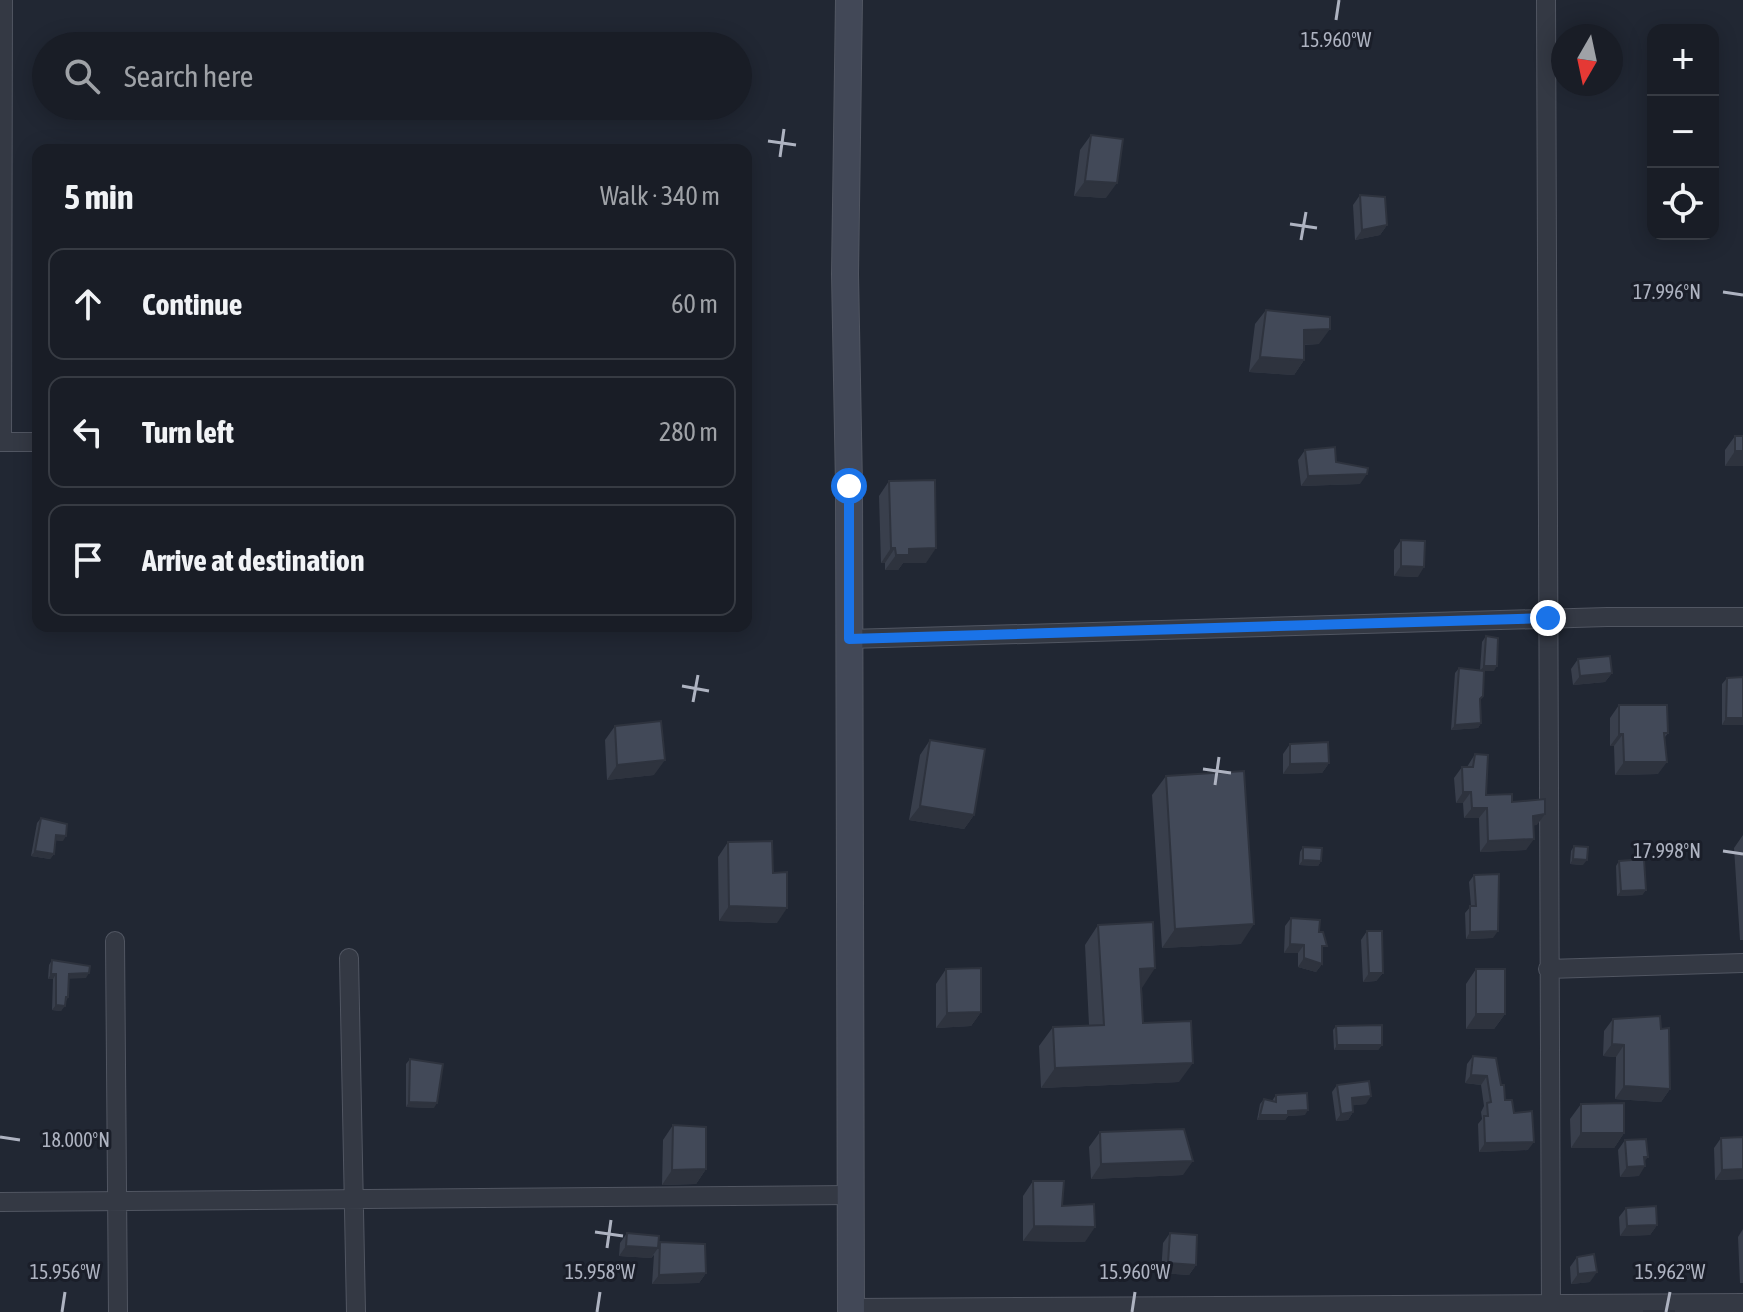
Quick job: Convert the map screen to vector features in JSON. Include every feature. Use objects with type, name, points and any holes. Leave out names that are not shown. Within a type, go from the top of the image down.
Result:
[{"type":"street","points":[[3,0],[1,442],[32,442]]},
{"type":"street","points":[[849,0],[845,274],[851,1310],[1551,1308],[1743,1303]]},
{"type":"street","points":[[1546,0],[1551,1308]]},
{"type":"street","points":[[849,639],[1548,618],[1743,617]]},
{"type":"street","points":[[115,941],[118,1312]]},
{"type":"street","points":[[349,958],[356,1312]]},
{"type":"street","points":[[1548,969],[1743,963]]},
{"type":"street","points":[[0,1202],[851,1195]]},
{"type":"building","points":[[1091,135],[1123,139],[1117,183],[1085,181]]},
{"type":"building","points":[[1360,195],[1385,197],[1387,225],[1362,230]]},
{"type":"building","points":[[1266,310],[1330,317],[1330,329],[1304,330],[1304,360],[1260,357]]},
{"type":"building","points":[[1735,436],[1743,436],[1743,451],[1735,451]]},
{"type":"building","points":[[1335,447],[1336,462],[1368,468],[1367,474],[1308,476],[1305,450]]},
{"type":"building","points":[[935,480],[936,548],[909,549],[909,555],[896,555],[895,548],[891,548],[889,481]]},
{"type":"building","points":[[1401,540],[1425,541],[1424,567],[1401,566]]},
{"type":"building","points":[[1486,636],[1498,638],[1497,666],[1484,666]]},
{"type":"building","points":[[1610,656],[1612,673],[1580,676],[1578,659]]},
{"type":"building","points":[[1459,668],[1484,671],[1481,723],[1455,725]]},
{"type":"building","points":[[1743,677],[1743,718],[1726,718],[1727,678]]},
{"type":"building","points":[[1619,705],[1667,705],[1668,733],[1664,733],[1667,762],[1624,762],[1623,734],[1619,734]]},
{"type":"building","points":[[661,721],[665,760],[617,765],[615,726]]},
{"type":"building","points":[[930,740],[985,749],[974,815],[920,806]]},
{"type":"building","points":[[1328,742],[1329,763],[1290,764],[1290,744]]},
{"type":"building","points":[[1475,754],[1488,755],[1486,795],[1512,794],[1512,802],[1545,799],[1545,814],[1533,816],[1534,839],[1488,841],[1487,808],[1472,808],[1471,792],[1463,792],[1462,767],[1473,767]]},
{"type":"building","points":[[1244,771],[1254,924],[1175,929],[1166,776]]},
{"type":"building","points":[[41,818],[67,824],[66,836],[56,835],[54,854],[35,851]]},
{"type":"building","points":[[772,841],[773,873],[787,872],[787,908],[729,906],[728,842]]},
{"type":"building","points":[[1574,846],[1588,847],[1587,860],[1573,859]]},
{"type":"building","points":[[1303,847],[1322,848],[1321,861],[1303,860]]},
{"type":"building","points":[[1644,859],[1646,890],[1621,891],[1619,861]]},
{"type":"building","points":[[1499,874],[1498,931],[1470,932],[1470,906],[1476,906],[1474,875]]},
{"type":"building","points":[[1291,918],[1320,920],[1319,932],[1323,932],[1327,946],[1322,946],[1322,964],[1304,958],[1304,945],[1290,944]]},
{"type":"building","points":[[1153,922],[1155,968],[1140,969],[1143,1023],[1191,1021],[1193,1063],[1055,1068],[1053,1027],[1104,1025],[1098,925]]},
{"type":"building","points":[[1367,931],[1382,931],[1383,973],[1369,973]]},
{"type":"building","points":[[52,960],[90,966],[89,973],[69,974],[65,1006],[56,1005],[56,974],[51,974]]},
{"type":"building","points":[[981,968],[981,1012],[947,1013],[946,969]]},
{"type":"building","points":[[1476,969],[1505,969],[1505,1014],[1476,1014]]},
{"type":"building","points":[[1660,1016],[1661,1029],[1669,1028],[1670,1089],[1624,1086],[1624,1045],[1612,1044],[1613,1019]]},
{"type":"building","points":[[1382,1025],[1382,1045],[1337,1045],[1336,1026]]},
{"type":"building","points":[[1473,1056],[1496,1058],[1505,1100],[1512,1100],[1514,1113],[1532,1111],[1534,1142],[1485,1143],[1484,1116],[1488,1116],[1487,1103],[1491,1102],[1487,1076],[1471,1075]]},
{"type":"building","points":[[410,1059],[443,1064],[437,1103],[409,1102]]},
{"type":"building","points":[[1369,1081],[1371,1096],[1352,1098],[1353,1112],[1341,1114],[1337,1085]]},
{"type":"building","points":[[1307,1093],[1308,1110],[1288,1111],[1288,1115],[1260,1115],[1264,1099],[1276,1102],[1276,1095]]},
{"type":"building","points":[[1624,1103],[1624,1133],[1581,1133],[1581,1104]]},
{"type":"building","points":[[673,1125],[706,1127],[706,1169],[672,1170]]},
{"type":"building","points":[[1184,1129],[1193,1161],[1101,1164],[1100,1132]]},
{"type":"building","points":[[1743,1137],[1743,1169],[1722,1170],[1721,1138]]},
{"type":"building","points":[[1646,1139],[1648,1157],[1644,1157],[1645,1166],[1627,1167],[1625,1140]]},
{"type":"building","points":[[1033,1181],[1064,1181],[1062,1206],[1094,1204],[1095,1227],[1034,1226]]},
{"type":"building","points":[[1656,1206],[1657,1225],[1627,1226],[1626,1208]]},
{"type":"building","points":[[627,1233],[659,1236],[658,1248],[626,1246]]},
{"type":"building","points":[[1170,1233],[1197,1235],[1196,1265],[1168,1263]]},
{"type":"building","points":[[660,1242],[705,1244],[706,1273],[659,1275]]},
{"type":"building","points":[[1594,1254],[1597,1272],[1578,1274],[1577,1257]]},
{"type":"route","points":[[849,486],[849,639],[1548,618]]}]
